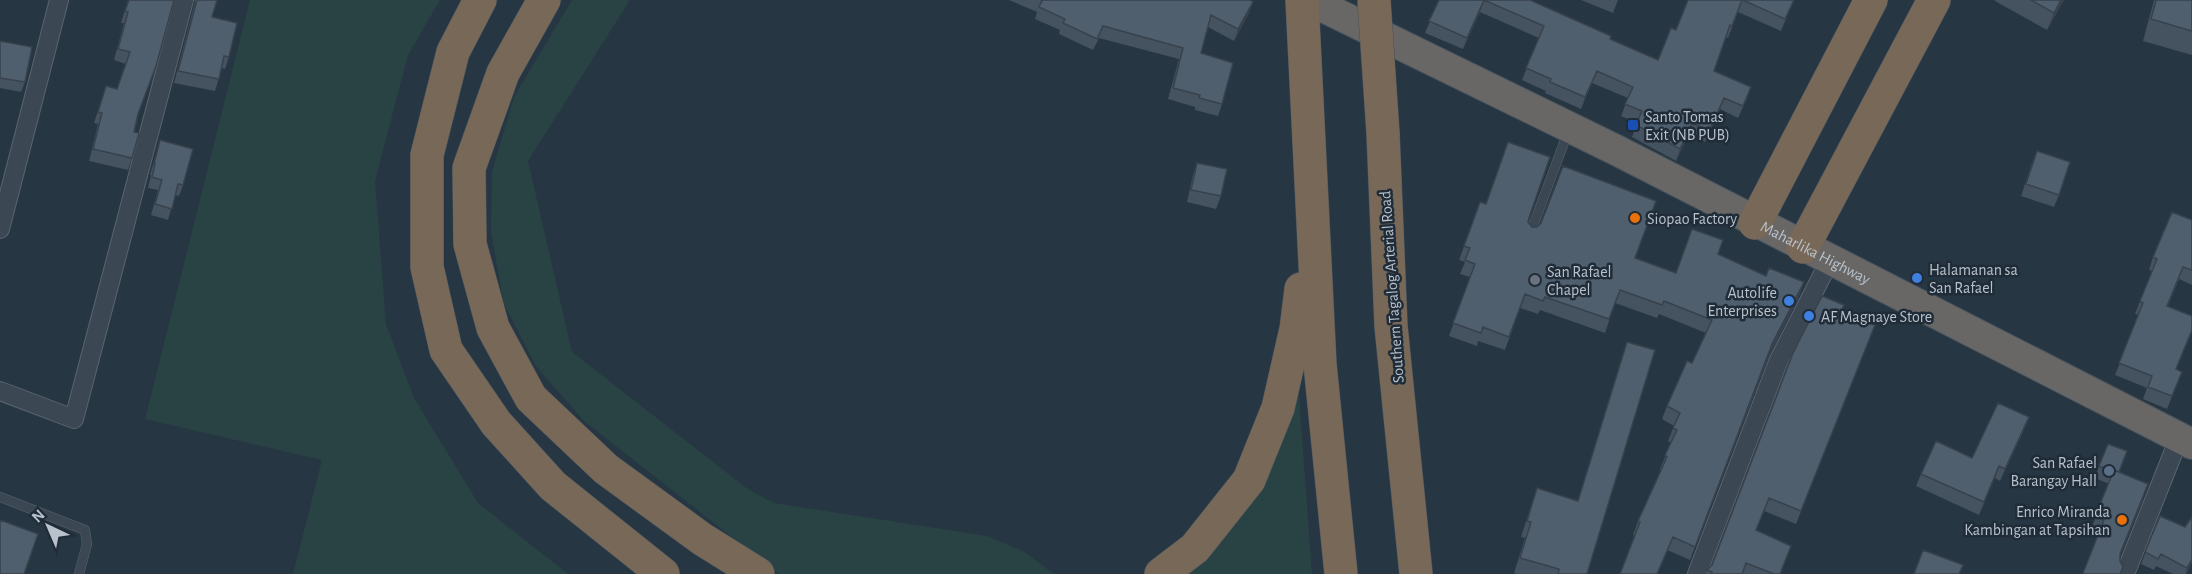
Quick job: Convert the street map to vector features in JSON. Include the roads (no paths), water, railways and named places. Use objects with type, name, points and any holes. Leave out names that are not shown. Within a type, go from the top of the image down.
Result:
[{"type":"highway","points":[[480,0],[453,52],[427,155],[427,267],[446,350],[496,423],[553,486],[663,574]]},
{"type":"highway","points":[[544,0],[503,73],[469,168],[470,244],[493,328],[531,398],[606,469],[702,539],[758,574]]},
{"type":"highway","points":[[1302,0],[1320,364],[1341,574]]},
{"type":"highway","name":"Maharlika Highway","points":[[1309,0],[1570,127],[2185,441]]},
{"type":"highway","name":"Southern Tagalog Arterial Road","points":[[1374,0],[1383,133],[1391,326],[1416,574]]},
{"type":"highway","points":[[1755,223],[1871,0]]},
{"type":"highway","points":[[1816,253],[1934,0]]},
{"type":"highway","points":[[1161,574],[1195,548],[1249,480],[1278,408],[1296,329],[1312,186]]},
{"type":"street","points":[[0,229],[59,0]]},
{"type":"street","points":[[0,391],[74,419],[184,0]]},
{"type":"street","points":[[1697,574],[1778,362],[1816,253]]},
{"type":"street","points":[[2125,574],[2185,441]]},
{"type":"lane","points":[[1530,234],[1570,127]]},
{"type":"lane","points":[[0,497],[85,530],[87,544],[79,574]]},
{"type":"place","name":"Santo Tomas Exit (NB PUB)","points":[[1633,125]]},
{"type":"place","name":"Siopao Factory","points":[[1635,218]]},
{"type":"place","name":"Halamanan sa San Rafael","points":[[1917,278]]},
{"type":"place","name":"San Rafael Chapel","points":[[1535,280]]},
{"type":"place","name":"Autolife Enterprises","points":[[1789,301]]},
{"type":"place","name":"AF Magnaye Store","points":[[1809,316]]},
{"type":"place","name":"San Rafael Barangay Hall","points":[[2109,471]]},
{"type":"place","name":"Enrico Miranda Kambingan at Tapsihan","points":[[2122,520]]}]
